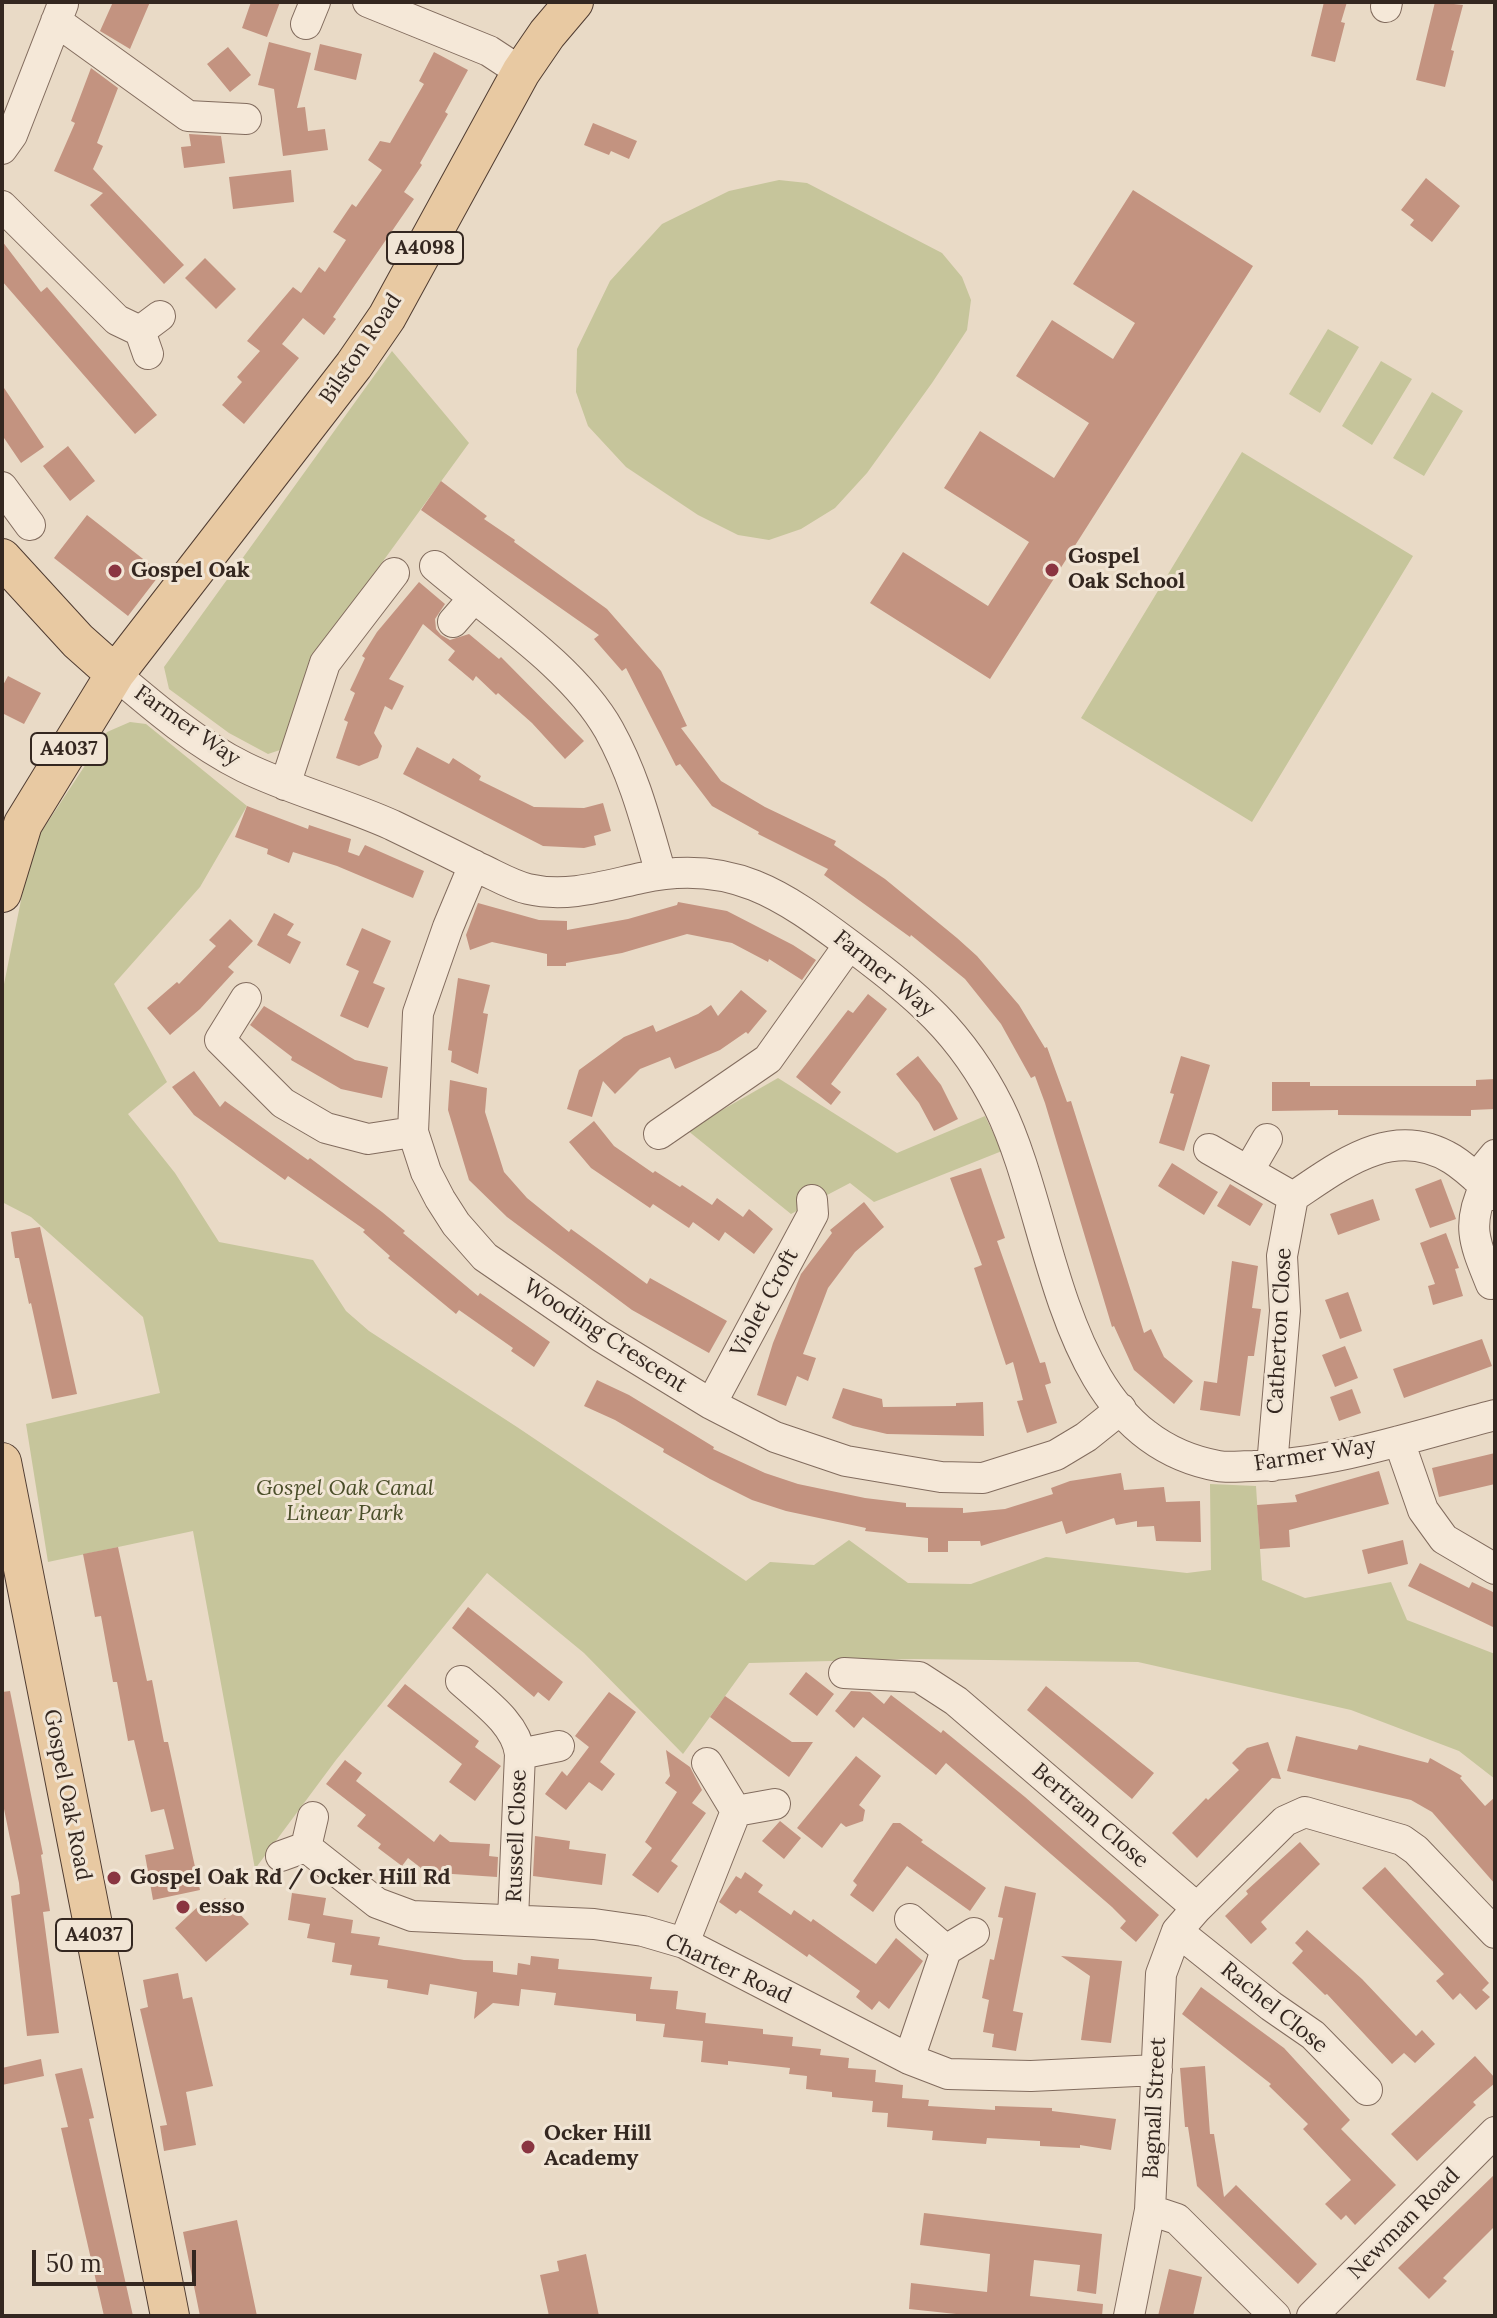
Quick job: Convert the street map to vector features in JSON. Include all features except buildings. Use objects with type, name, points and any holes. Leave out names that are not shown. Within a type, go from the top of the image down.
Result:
[{"type":"main road","name":"Bilston Road","points":[[115,674],[281,461],[387,317],[521,72],[574,2]]},
{"type":"main road","points":[[2,558],[78,641],[115,674]]},
{"type":"main road","name":"A4037","points":[[2,893],[23,824],[115,674]]},
{"type":"main road","name":"Gospel Oak Road","points":[[2,1462],[170,2316]]},
{"type":"street","points":[[368,2],[489,51],[521,72]]},
{"type":"street","points":[[2,149],[12,135],[14,92],[60,12],[188,116],[246,119]]},
{"type":"street","points":[[2,206],[117,320],[149,333]]},
{"type":"street","points":[[2,487],[30,525]]},
{"type":"street","points":[[435,566],[566,674],[607,727],[642,804],[661,874]]},
{"type":"street","points":[[285,785],[325,663],[394,573]]},
{"type":"street","points":[[453,622],[473,599]]},
{"type":"street","name":"Farmer Way","points":[[115,674],[159,712],[213,750],[285,785],[338,802],[526,889],[554,892],[596,890],[661,874],[694,873],[730,877],[772,891],[799,906],[937,1016],[962,1046],[985,1083],[1013,1141],[1075,1335],[1091,1367],[1142,1433],[1174,1453],[1220,1467],[1272,1466],[1399,1441],[1495,1415]]},
{"type":"street","name":"Wooding Crescent","points":[[474,865],[418,1013],[413,1132],[426,1172],[440,1199],[456,1224],[485,1257],[600,1336],[711,1404],[775,1437],[846,1461],[927,1475],[983,1478],[1056,1455],[1086,1437],[1121,1409]]},
{"type":"street","points":[[659,1134],[768,1059],[849,945]]},
{"type":"street","points":[[246,998],[220,1040],[283,1103],[326,1128],[368,1139],[413,1132]]},
{"type":"street","points":[[1249,1170],[1267,1139]]},
{"type":"street","points":[[1209,1149],[1293,1197],[1351,1158],[1384,1148],[1415,1144],[1451,1158],[1488,1178],[1473,1217],[1474,1241],[1491,1284]]},
{"type":"street","name":"Catherton Close","points":[[1272,1466],[1285,1311],[1282,1256],[1293,1197]]},
{"type":"street","name":"Violet Croft","points":[[711,1404],[813,1214],[812,1200]]},
{"type":"street","points":[[1399,1441],[1423,1510],[1444,1539],[1495,1569]]},
{"type":"street","name":"Bertram Close","points":[[844,1673],[919,1677],[956,1701],[991,1711],[1197,1908]]},
{"type":"street","name":"Russell Close","points":[[461,1681],[504,1721],[518,1740],[513,1919]]},
{"type":"street","name":"Russell Close","points":[[520,1754],[559,1746]]},
{"type":"street","points":[[707,1763],[736,1811]]},
{"type":"street","points":[[736,1811],[775,1804]]},
{"type":"street","points":[[684,1943],[736,1811]]},
{"type":"street","points":[[1197,1908],[1285,1821],[1305,1812],[1402,1840],[1416,1850],[1495,1933]]},
{"type":"street","name":"Charter Road","points":[[313,1817],[294,1851],[377,1903],[412,1916],[513,1919],[619,1928],[643,1931],[684,1943],[909,2059],[948,2074],[1031,2076],[1157,2070]]},
{"type":"street","name":"Bagnall Street","points":[[1129,2316],[1150,2210],[1161,1974],[1177,1931],[1197,1908]]},
{"type":"street","points":[[910,1919],[946,1950]]},
{"type":"street","name":"Rachel Close","points":[[1177,1931],[1271,2006],[1313,2035],[1366,2092]]},
{"type":"street","points":[[909,2059],[946,1950],[974,1933]]},
{"type":"street","name":"Newman Road","points":[[1312,2316],[1495,2132]]},
{"type":"street","points":[[1150,2210],[1177,2219],[1275,2316]]},
{"type":"green space","points":[[779,180],[807,183],[942,253],[962,277],[971,300],[967,330],[867,473],[835,508],[801,529],[769,540],[738,535],[698,515],[626,467],[588,426],[576,392],[577,349],[610,281],[662,224],[729,191]]},
{"type":"green space","points":[[1328,329],[1359,347],[1320,413],[1289,394]]},
{"type":"green space","points":[[392,351],[469,443],[314,656],[292,746],[268,754],[229,733],[169,689],[164,667]]},
{"type":"green space","points":[[1381,361],[1412,379],[1372,445],[1342,426]]},
{"type":"green space","points":[[1432,392],[1463,411],[1424,476],[1393,458]]},
{"type":"green space","points":[[1242,452],[1413,556],[1252,822],[1081,718]]},
{"type":"green space","name":"Gospel Oak Canal Linear Park","points":[[130,722],[146,724],[247,806],[200,887],[114,984],[167,1082],[128,1114],[175,1173],[219,1242],[313,1260],[346,1311],[369,1331],[746,1581],[770,1562],[814,1565],[849,1540],[908,1583],[971,1584],[1046,1557],[1187,1573],[1211,1570],[1210,1484],[1256,1486],[1262,1580],[1305,1598],[1391,1582],[1407,1620],[1495,1654],[1495,1779],[1459,1751],[1351,1710],[1138,1662],[914,1659],[749,1663],[683,1754],[584,1653],[487,1573],[336,1760],[255,1869],[193,1531],[48,1562],[26,1424],[160,1393],[143,1317],[31,1217],[2,1202],[2,994],[32,846],[107,732]]},
{"type":"green space","points":[[778,1078],[897,1153],[985,1116],[1002,1151],[874,1202],[850,1183],[791,1214],[687,1130]]},
{"type":"place","name":"Gospel Oak School","points":[[1052,570]]},
{"type":"place","name":"Gospel Oak","points":[[115,571]]},
{"type":"place","name":"Gospel Oak Rd / Ocker Hill Rd","points":[[114,1878]]},
{"type":"place","name":"esso","points":[[183,1907]]},
{"type":"place","name":"Ocker Hill Academy","points":[[528,2147]]}]
